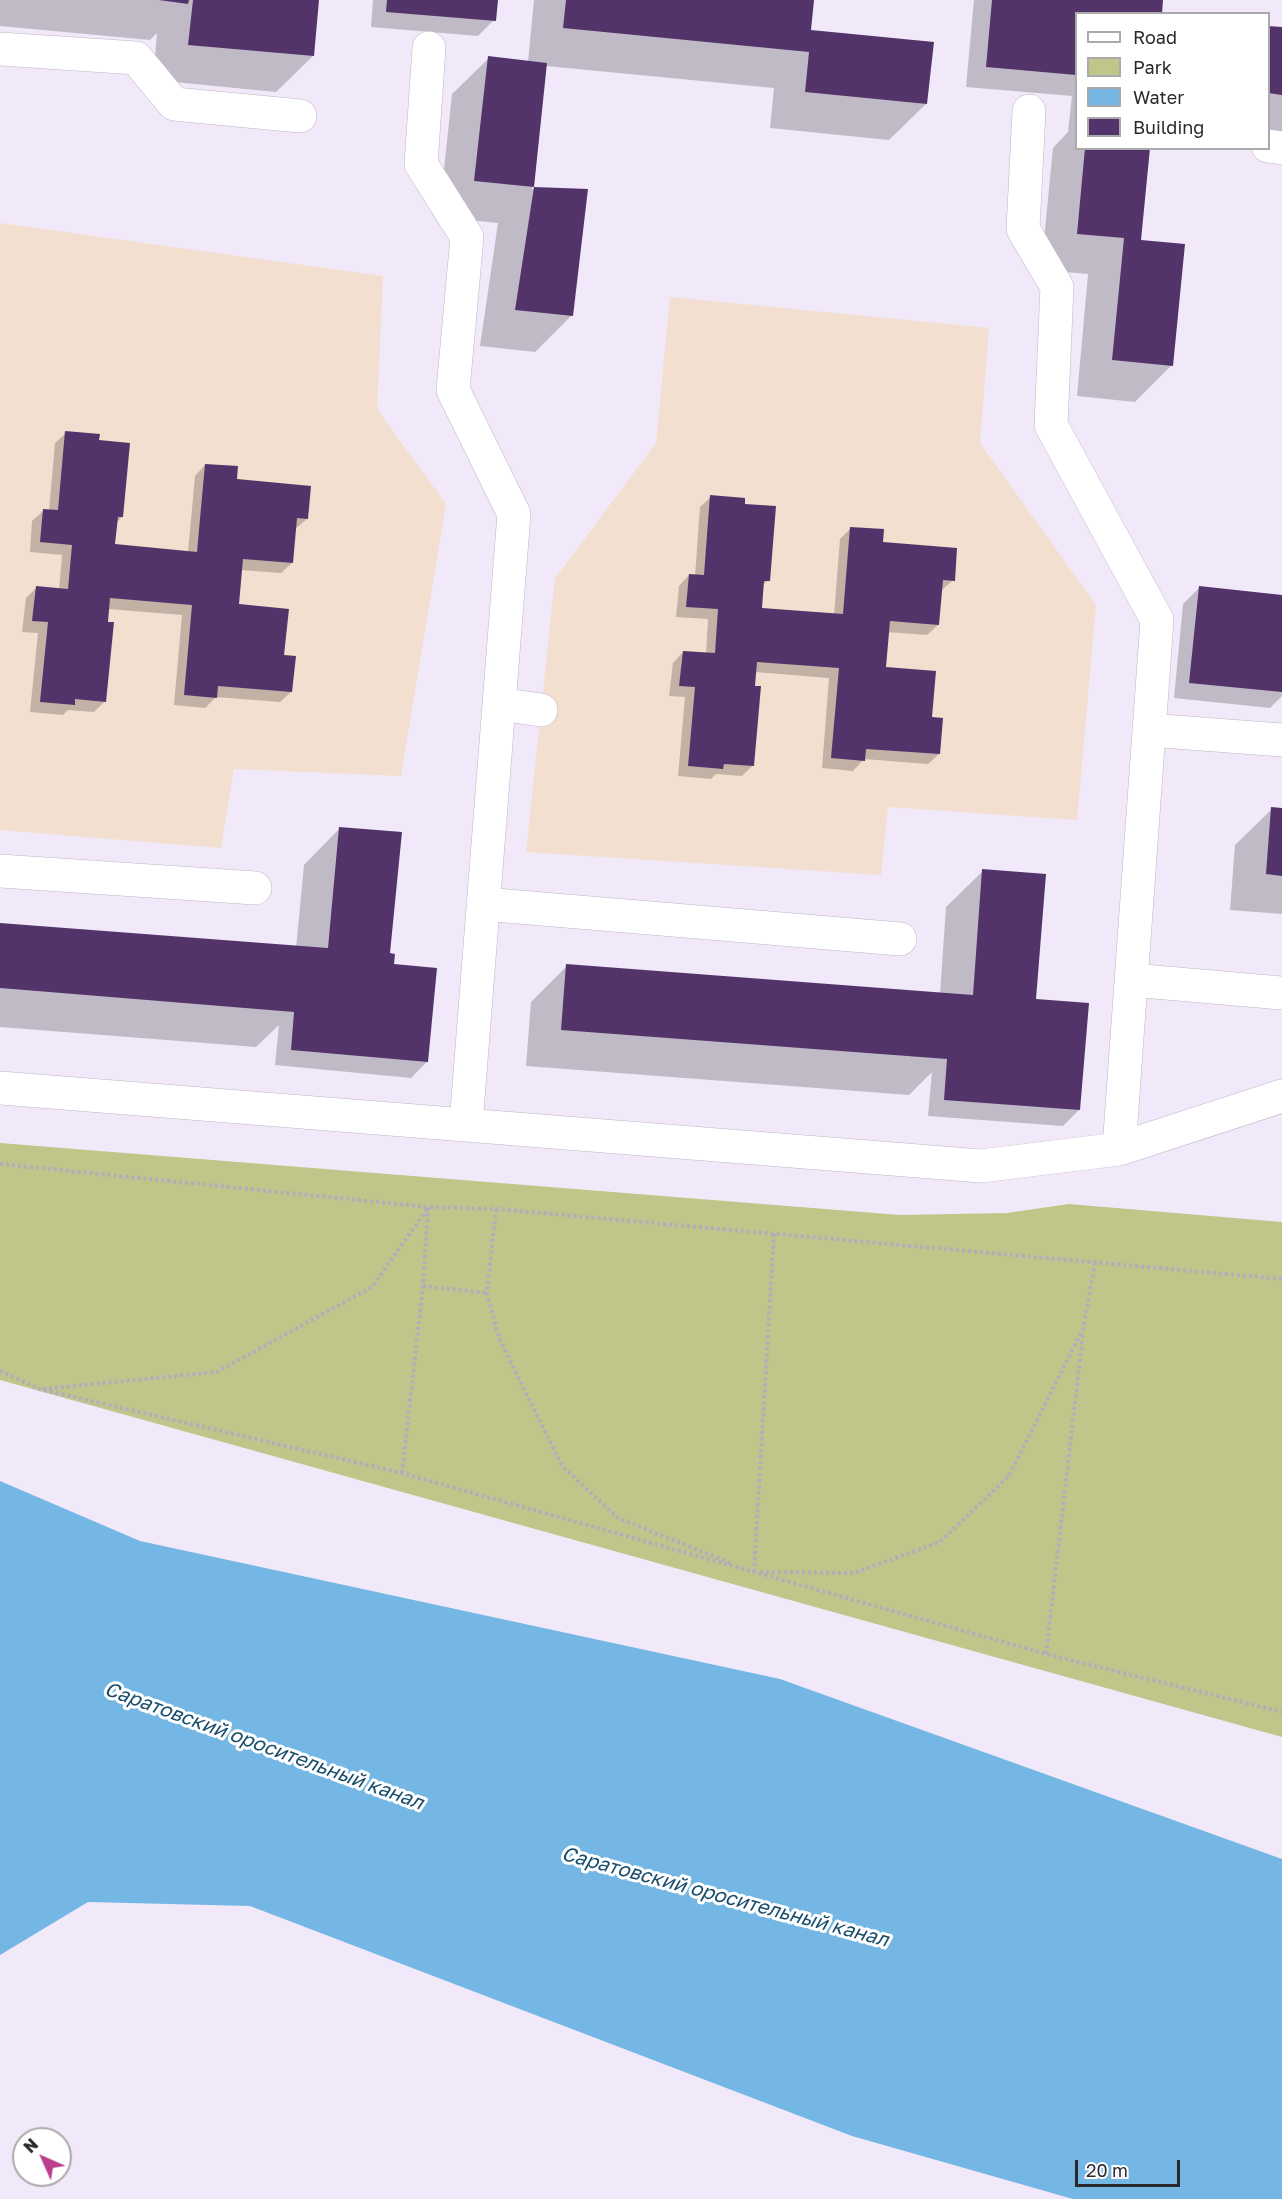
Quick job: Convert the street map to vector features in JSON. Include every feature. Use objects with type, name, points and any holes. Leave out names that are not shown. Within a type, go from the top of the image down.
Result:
[{"type":"street","points":[[429,48],[422,164],[468,237],[453,390],[514,514],[466,1124]]},
{"type":"street","points":[[0,49],[136,58],[174,104],[300,116]]},
{"type":"street","points":[[1029,111],[1023,229],[1057,287],[1051,425],[1157,620],[1119,1149]]},
{"type":"street","points":[[499,704],[541,710]]},
{"type":"street","points":[[1149,730],[1282,740]]},
{"type":"street","points":[[0,871],[255,888]]},
{"type":"street","points":[[483,904],[900,939]]},
{"type":"street","points":[[1132,980],[1282,993]]},
{"type":"street","points":[[0,1088],[981,1166],[1119,1149],[1282,1096]]},
{"type":"path","points":[[0,1164],[428,1207],[496,1209],[1282,1279]]},
{"type":"path","points":[[402,1473],[423,1286],[428,1207]]},
{"type":"path","points":[[40,1389],[217,1372],[372,1287],[428,1207]]},
{"type":"path","points":[[496,1209],[488,1293],[499,1338],[562,1466],[618,1518],[754,1572],[854,1573],[940,1542],[1009,1476],[1083,1329]]},
{"type":"path","points":[[754,1572],[774,1234]]},
{"type":"path","points":[[1046,1654],[1083,1329],[1095,1263]]},
{"type":"path","points":[[423,1286],[488,1293]]},
{"type":"path","points":[[0,1371],[40,1389],[402,1473],[1046,1654],[1282,1712]]},
{"type":"shaded area","points":[[0,223],[383,276],[377,409],[446,504],[401,776],[234,769],[221,848],[0,830]]},
{"type":"shaded area","points":[[670,297],[989,328],[980,443],[1096,605],[1077,820],[888,807],[881,875],[526,852],[555,578],[656,443]]},
{"type":"green space","points":[[0,1143],[900,1215],[1007,1213],[1069,1204],[1282,1222],[1282,1737],[0,1380]]},
{"type":"water","name":"Саратовский оросительный канал","points":[[0,1481],[140,1541],[780,1679],[1282,1859],[1282,2199],[1073,2199],[852,2136],[250,1906],[88,1902],[0,1955]]},
{"type":"building","points":[[159,0],[189,0],[188,4]]},
{"type":"building","points":[[193,0],[319,0],[314,56],[188,45]]},
{"type":"building","points":[[387,0],[498,0],[496,21],[386,12]]},
{"type":"building","points":[[566,0],[814,0],[811,30],[934,42],[927,104],[805,92],[809,52],[563,28]]},
{"type":"building","points":[[992,0],[1163,0],[1162,12],[1075,12],[1075,75],[986,67]]},
{"type":"building","points":[[1270,26],[1282,27],[1282,95],[1270,93]]},
{"type":"building","points":[[488,56],[547,63],[534,187],[474,181]]},
{"type":"building","points":[[1085,150],[1150,150],[1141,240],[1185,244],[1173,366],[1112,360],[1124,238],[1077,234]]},
{"type":"building","points":[[534,187],[588,189],[573,316],[515,310]]},
{"type":"building","points":[[65,431],[100,434],[99,440],[130,443],[123,517],[118,517],[115,544],[197,552],[205,464],[238,466],[237,479],[311,486],[308,519],[297,518],[293,563],[243,559],[239,604],[289,609],[284,655],[296,656],[292,692],[218,686],[217,698],[184,695],[192,605],[110,598],[108,622],[114,622],[106,702],[75,699],[75,705],[40,702],[48,622],[32,621],[36,586],[68,589],[72,545],[40,542],[43,509],[58,510]]},
{"type":"building","points":[[710,495],[745,498],[745,504],[776,506],[770,581],[764,581],[762,608],[843,614],[850,527],[884,529],[883,542],[957,548],[955,581],[943,580],[939,625],[890,621],[886,667],[936,671],[932,717],[943,718],[940,754],[866,749],[865,761],[831,758],[839,668],[757,662],[755,686],[761,686],[754,766],[724,764],[723,769],[688,766],[695,687],[679,686],[683,651],[715,653],[718,609],[686,607],[689,574],[704,575]]},
{"type":"building","points":[[1199,586],[1282,595],[1282,692],[1189,683]]},
{"type":"building","points":[[1271,807],[1282,808],[1282,876],[1266,874]]},
{"type":"building","points":[[339,827],[402,832],[390,953],[395,954],[394,964],[437,968],[428,1062],[291,1050],[294,1012],[0,988],[0,923],[328,948]]},
{"type":"building","points":[[982,869],[1046,874],[1036,999],[1089,1003],[1080,1110],[944,1100],[947,1059],[561,1030],[566,964],[973,995]]}]
